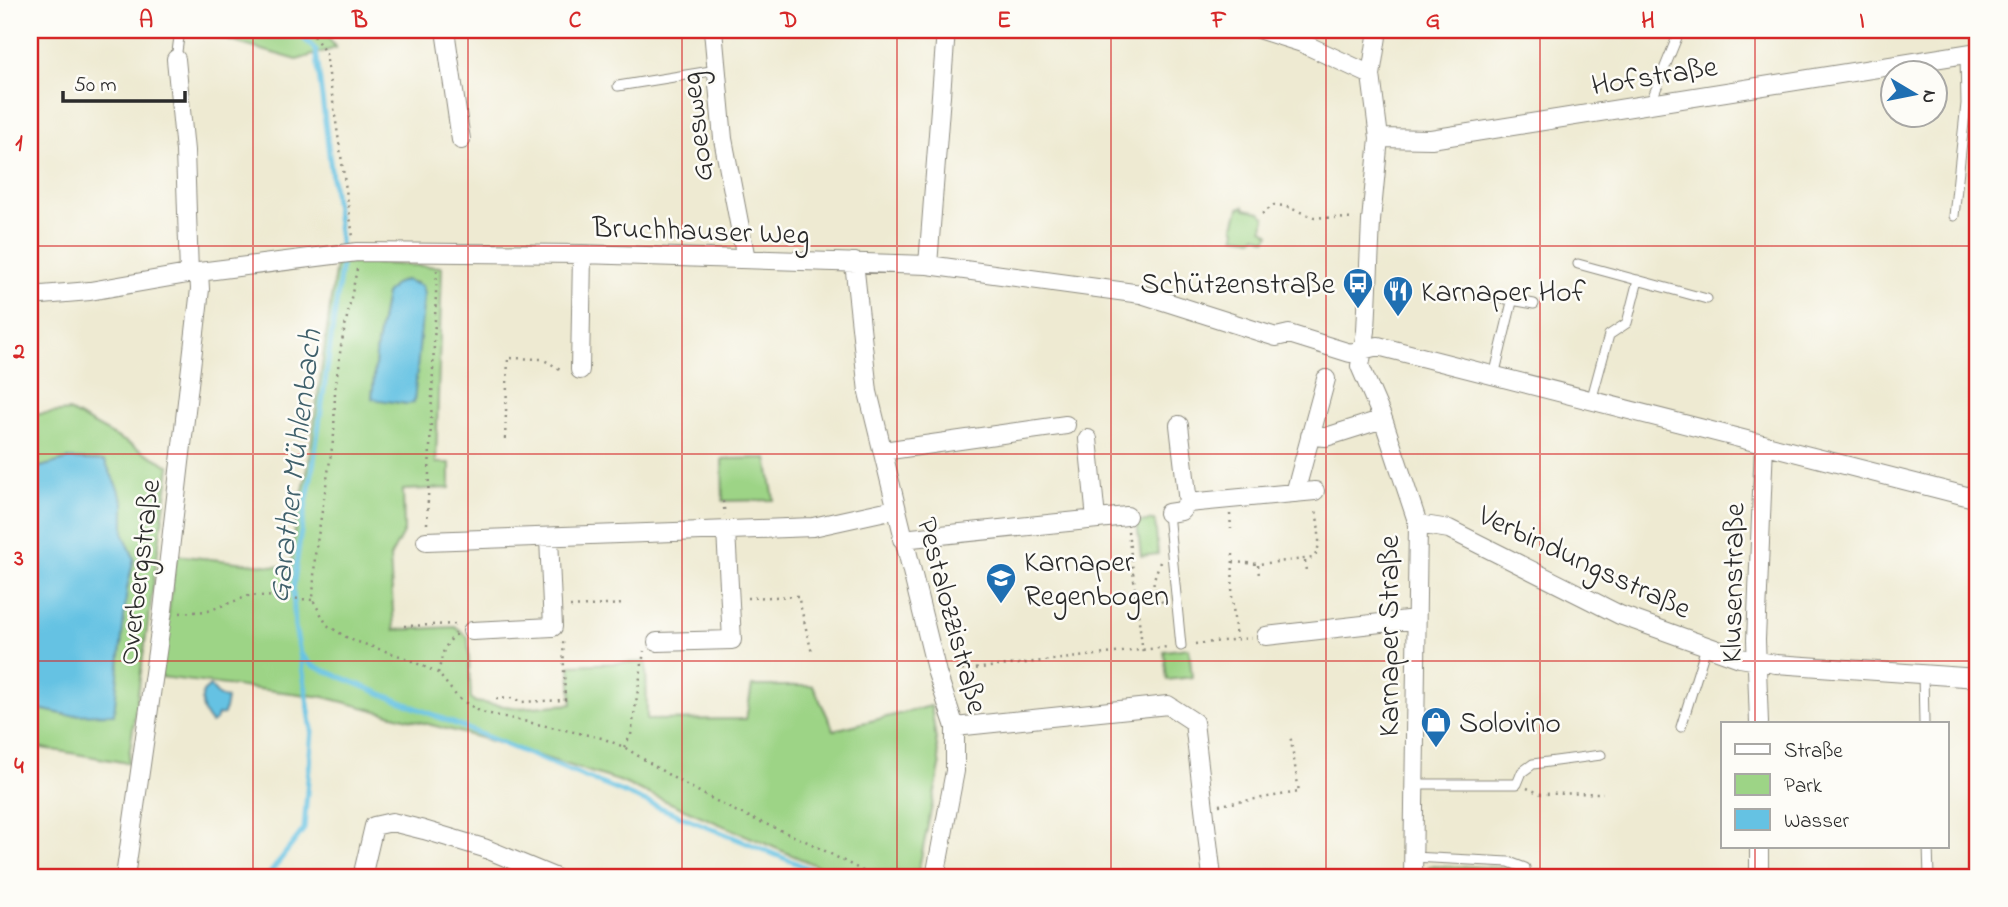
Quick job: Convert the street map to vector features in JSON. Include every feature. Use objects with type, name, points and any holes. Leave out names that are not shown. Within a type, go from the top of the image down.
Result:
[{"type":"street","points":[[445,30],[461,140]]},
{"type":"street","name":"Goesweg","points":[[713,30],[723,139],[746,259]]},
{"type":"street","points":[[928,265],[946,30]]},
{"type":"street","points":[[1261,30],[1302,43],[1371,75]]},
{"type":"street","name":"Karnaper Straße","points":[[1378,30],[1371,75],[1379,138],[1371,221],[1366,331],[1360,366],[1383,419],[1418,524],[1413,877]]},
{"type":"street","name":"Hofstraße","points":[[1379,138],[1431,139],[1972,53]]},
{"type":"street","name":"Overbergstraße","points":[[125,877],[163,610],[200,289],[194,273],[176,59]]},
{"type":"street","name":"Bruchhauser Weg","points":[[30,296],[90,292],[346,249],[928,265],[1141,294],[1276,337],[1289,334],[1350,353],[1362,350]]},
{"type":"street","points":[[580,370],[582,254]]},
{"type":"street","name":"Pestalozzistraße","points":[[853,262],[868,392],[936,673],[955,727],[955,771],[935,877]]},
{"type":"street","points":[[1362,350],[1378,346],[1978,499]]},
{"type":"street","points":[[1295,493],[1326,379]]},
{"type":"street","points":[[1310,436],[1326,438],[1383,419]]},
{"type":"street","points":[[883,451],[1066,425]]},
{"type":"street","points":[[1179,425],[1188,503]]},
{"type":"street","points":[[1088,439],[1096,519]]},
{"type":"street","name":"Klusenstraße","points":[[1759,722],[1756,662],[1763,444]]},
{"type":"street","points":[[1168,513],[1181,511],[1188,503],[1315,491]]},
{"type":"street","points":[[426,541],[813,527],[895,509]]},
{"type":"street","points":[[902,539],[1127,516]]},
{"type":"street","name":"Verbindungsstraße","points":[[1418,524],[1449,529],[1620,615],[1706,647],[1756,662],[1978,677]]},
{"type":"street","points":[[657,642],[732,640],[726,531]]},
{"type":"street","points":[[472,631],[553,627],[549,538]]},
{"type":"street","points":[[1266,636],[1416,619]]},
{"type":"street","points":[[955,727],[1168,705],[1194,722],[1212,877]]},
{"type":"street","points":[[362,877],[374,826],[392,822],[484,849],[554,877]]},
{"type":"street","points":[[1759,848],[1759,877]]},
{"type":"lane","points":[[176,59],[180,30]]},
{"type":"lane","points":[[1650,104],[1680,30]]},
{"type":"lane","points":[[1954,216],[1972,53]]},
{"type":"lane","points":[[618,86],[718,70]]},
{"type":"lane","points":[[1578,264],[1707,299]]},
{"type":"lane","points":[[1591,401],[1609,335],[1627,323],[1638,280]]},
{"type":"lane","points":[[1484,295],[1534,304]]},
{"type":"lane","points":[[1493,376],[1512,302]]},
{"type":"lane","points":[[1168,513],[1181,646]]},
{"type":"lane","points":[[1681,727],[1706,647]]},
{"type":"lane","points":[[1923,674],[1924,722]]},
{"type":"lane","points":[[1415,784],[1517,784],[1522,772],[1533,764],[1601,755]]},
{"type":"lane","points":[[1928,848],[1929,877]]},
{"type":"lane","points":[[1413,857],[1509,862],[1525,868],[1525,876],[1611,877]]},
{"type":"path","points":[[310,30],[326,54],[346,249]]},
{"type":"path","points":[[1262,214],[1274,205],[1314,217],[1355,219]]},
{"type":"path","points":[[426,541],[437,251]]},
{"type":"path","points":[[505,439],[508,358],[542,359],[561,370],[580,370]]},
{"type":"path","points":[[1233,562],[1258,564],[1305,561],[1313,558],[1319,549],[1315,491]]},
{"type":"path","points":[[1127,516],[1143,652]]},
{"type":"path","points":[[1233,554],[1232,596],[1236,639]]},
{"type":"path","points":[[1305,561],[1306,572]]},
{"type":"path","points":[[1258,564],[1259,576]]},
{"type":"path","points":[[163,610],[194,613],[208,611],[251,595],[313,600]]},
{"type":"path","points":[[730,599],[798,596],[813,653]]},
{"type":"path","points":[[570,607],[625,604]]},
{"type":"path","points":[[404,626],[461,623],[472,631]]},
{"type":"path","points":[[496,699],[514,698],[520,702],[565,700],[563,634],[553,627]]},
{"type":"path","points":[[438,673],[444,649],[454,635],[472,631]]},
{"type":"path","points":[[948,672],[1266,636]]},
{"type":"path","points":[[624,747],[631,735],[645,648],[650,643],[657,642]]},
{"type":"path","points":[[1214,806],[1299,792],[1290,734]]},
{"type":"path","points":[[1517,784],[1541,794],[1603,793]]},
{"type":"green space","points":[[192,30],[322,30],[336,48],[297,60]]},
{"type":"green space","points":[[1244,206],[1245,209],[1260,212],[1265,217],[1263,228],[1270,234],[1266,240],[1256,235],[1253,239],[1235,236],[1234,226],[1239,208]]},
{"type":"green space","points":[[336,264],[442,267],[436,463],[450,463],[450,488],[403,490],[404,531],[390,557],[394,630],[455,627],[468,637],[471,698],[475,702],[519,708],[572,704],[570,665],[646,662],[647,720],[746,719],[752,686],[813,686],[834,730],[931,706],[940,767],[917,877],[843,877],[619,781],[485,739],[324,697],[160,677],[176,555],[291,568],[294,532],[308,468]],"holes":[[[404,280],[417,283],[407,404],[372,398],[377,345],[386,294],[395,284]]]},
{"type":"green space","points":[[69,411],[170,466],[128,763],[30,746],[30,707],[67,715],[127,589],[134,558],[124,535],[124,502],[69,459],[30,470],[30,415]]},
{"type":"green space","points":[[767,458],[774,500],[723,501],[722,459]]},
{"type":"green space","points":[[1155,520],[1158,554],[1141,556],[1137,522]]},
{"type":"green space","points":[[1189,648],[1192,677],[1167,680],[1164,651]]},
{"type":"green space","points":[[1429,866],[1510,867],[1518,870],[1518,877],[1429,877]]},
{"type":"water","points":[[405,280],[422,286],[424,294],[414,403],[407,404],[372,399],[377,345],[386,294],[395,284]]},
{"type":"water","points":[[69,459],[105,461],[124,502],[124,535],[134,558],[127,589],[114,714],[67,715],[30,707],[30,470]]},
{"type":"water","points":[[210,686],[219,696],[227,699],[224,714],[218,715],[211,723],[202,704],[203,692]]},
{"type":"waterway","name":"Garather Mühlenbach","points":[[233,30],[251,36],[301,36],[316,50],[340,241],[341,269],[293,590],[300,653],[311,665],[830,877]]},
{"type":"waterway","points":[[267,877],[304,829],[312,730],[300,653]]},
{"type":"place","name":"Schützenstraße","points":[[1358,310]]},
{"type":"place","name":"Karnaper Hof","points":[[1398,318]]},
{"type":"place","name":"Karnaper Regenbogen","points":[[1001,605]]},
{"type":"place","name":"Solovino","points":[[1436,749]]}]
